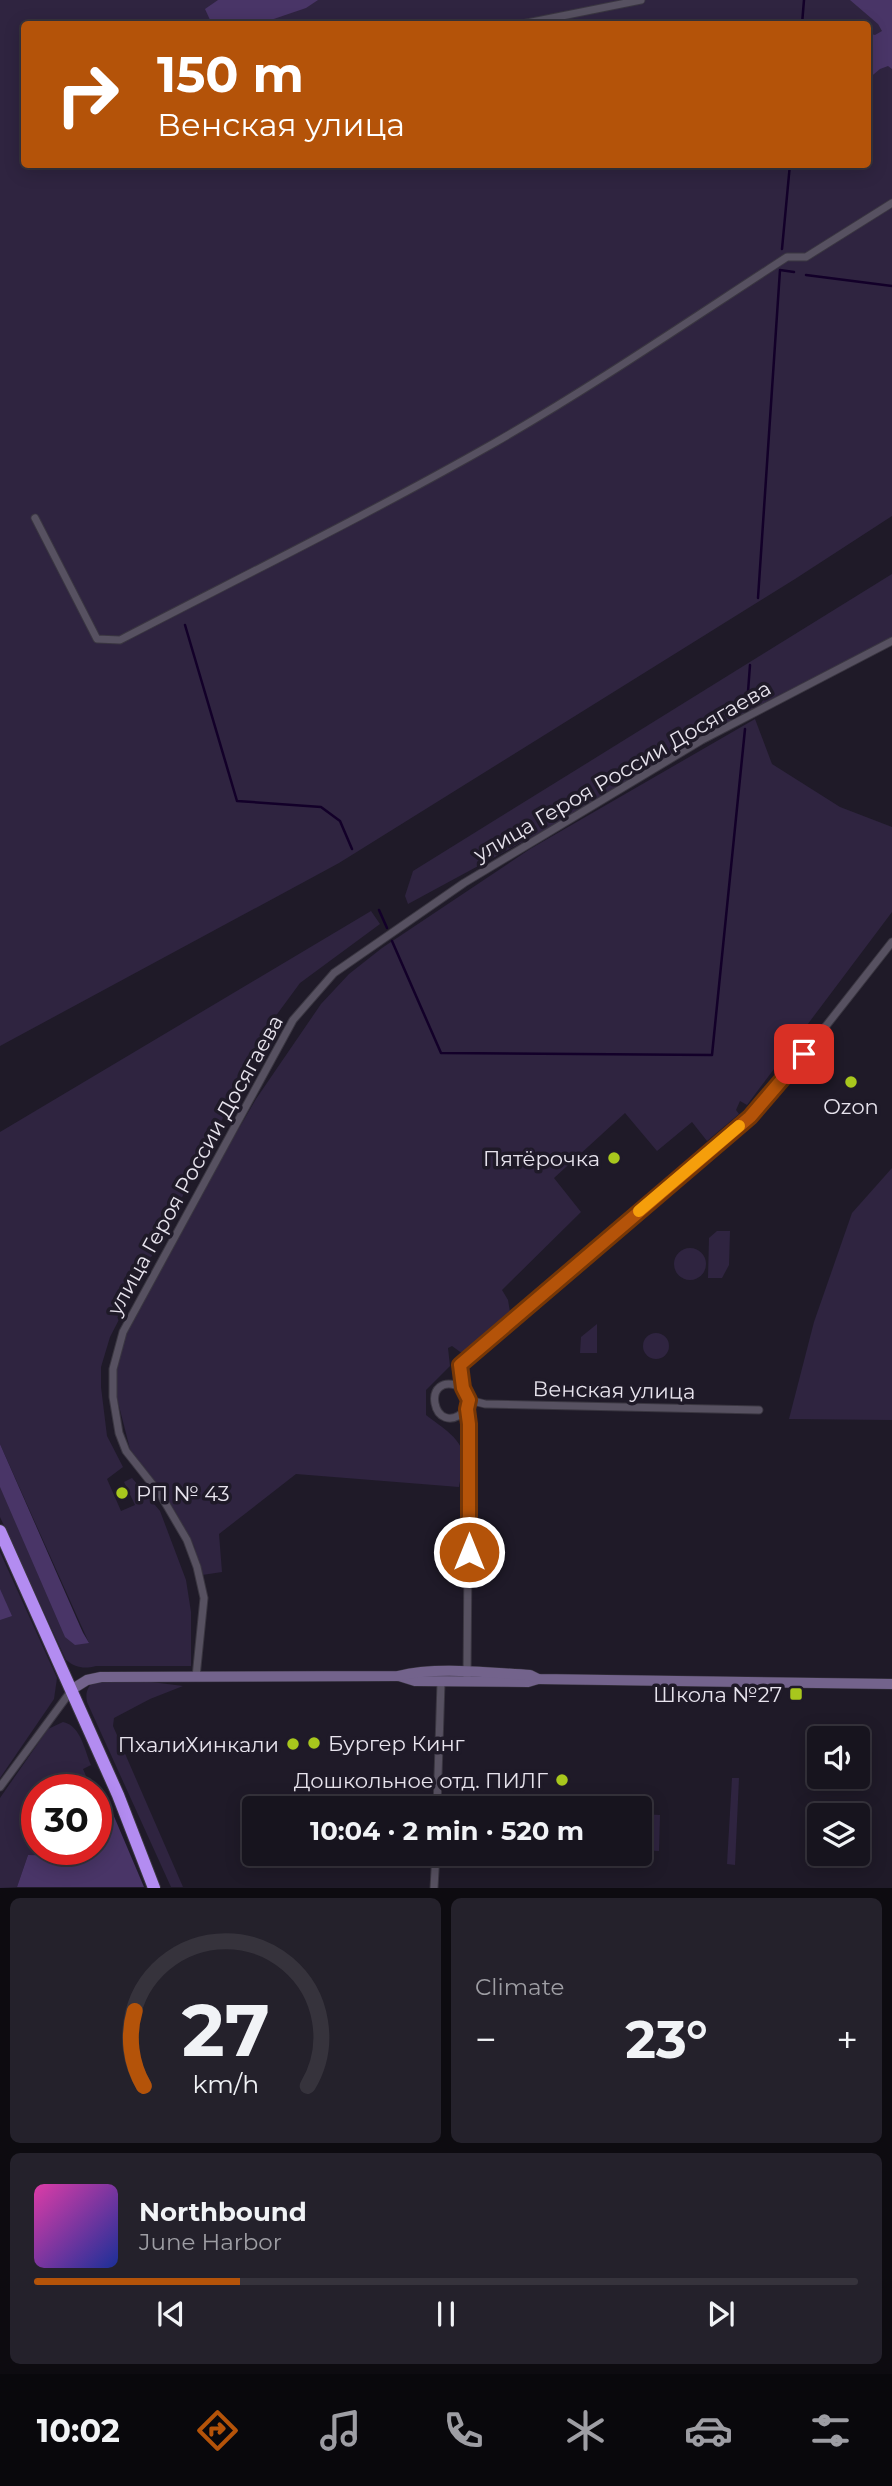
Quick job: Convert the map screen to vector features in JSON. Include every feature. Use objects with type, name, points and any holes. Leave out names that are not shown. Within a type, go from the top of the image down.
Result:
[{"type":"highway","points":[[0,1531],[118,1795],[154,1888]]},
{"type":"street","points":[[537,21],[641,0]]},
{"type":"street","points":[[35,517],[97,639],[120,639],[357,518],[495,443],[590,386],[787,257],[806,257],[892,203]]},
{"type":"street","name":"улица Героя России Досягаева","points":[[197,1677],[204,1598],[197,1567],[187,1541],[160,1494],[126,1451],[119,1433],[113,1397],[113,1369],[123,1332],[293,1020],[334,973],[464,883],[702,740],[892,641]]},
{"type":"street","points":[[467,1677],[469,1424],[460,1365],[750,1117],[789,1073],[892,942]]},
{"type":"street","points":[[463,1388],[453,1383],[443,1385],[435,1393],[433,1404],[439,1413],[448,1418],[459,1416],[468,1404]]},
{"type":"street","name":"Венская улица","points":[[468,1404],[759,1410]]},
{"type":"street","points":[[0,1787],[71,1690],[88,1680],[101,1677],[398,1676],[411,1673],[467,1677],[530,1675],[538,1679],[892,1684]]},
{"type":"street","points":[[398,1676],[415,1681],[441,1682],[467,1677]]},
{"type":"street","points":[[437,1796],[441,1682]]},
{"type":"street","points":[[434,1888],[435,1866]]},
{"type":"shaded area","points":[[0,0],[892,0],[892,516],[339,863],[0,1046]]},
{"type":"shaded area","points":[[218,0],[318,0],[306,8],[268,21],[211,21],[205,9]]},
{"type":"shaded area","points":[[850,0],[892,0],[892,69],[888,66],[871,76],[871,34],[875,35],[882,31],[878,24]]},
{"type":"shaded area","points":[[892,574],[892,642],[408,904],[405,896],[413,871]]},
{"type":"shaded area","points":[[755,719],[772,764],[840,807],[892,827],[892,912],[747,1105],[740,1101],[736,1110],[739,1114],[707,1141],[692,1122],[657,1151],[625,1113],[554,1178],[581,1212],[502,1290],[508,1300],[510,1312],[463,1354],[452,1346],[448,1348],[450,1366],[426,1390],[426,1415],[451,1434],[463,1453],[464,1466],[459,1487],[296,1474],[219,1534],[222,1572],[202,1575],[194,1546],[175,1511],[130,1449],[117,1398],[116,1369],[126,1333],[193,1207],[256,1099],[321,1004],[349,974],[382,948],[530,849]]},
{"type":"shaded area","points":[[371,911],[380,924],[300,983],[275,1017],[110,1337],[101,1367],[107,1436],[123,1467],[107,1479],[121,1511],[135,1505],[124,1482],[132,1478],[160,1511],[186,1580],[191,1612],[191,1666],[77,1666],[66,1660],[0,1517],[0,1484],[89,1643],[0,1444],[0,1132]]},
{"type":"shaded area","points":[[892,1168],[892,1420],[789,1419],[814,1322],[852,1213]]},
{"type":"shaded area","points":[[717,1231],[730,1231],[729,1265],[722,1278],[708,1278],[709,1238]]},
{"type":"shaded area","points":[[690,1248],[701,1253],[706,1264],[701,1275],[690,1280],[679,1275],[674,1264],[679,1253]]},
{"type":"shaded area","points":[[597,1324],[597,1353],[580,1353],[581,1337]]},
{"type":"shaded area","points":[[656,1333],[665,1337],[669,1346],[665,1355],[656,1359],[647,1355],[643,1346],[647,1337]]},
{"type":"shaded area","points":[[0,1444],[89,1643],[75,1645],[65,1637],[0,1487]]},
{"type":"shaded area","points":[[0,1552],[57,1678],[54,1699],[0,1778]]},
{"type":"shaded area","points":[[0,1589],[12,1616],[0,1620]]},
{"type":"shaded area","points":[[95,1680],[136,1680],[183,1686],[114,1718],[113,1726],[183,1887],[171,1887],[87,1702],[86,1695]]},
{"type":"shaded area","points":[[63,1722],[74,1728],[91,1765],[83,1769],[85,1774],[21,1774],[21,1865],[25,1865],[17,1887],[0,1888],[0,1798],[48,1729]]},
{"type":"shaded area","points":[[732,1778],[739,1778],[735,1865],[727,1864]]},
{"type":"shaded area","points":[[112,1814],[144,1887],[17,1887],[25,1865],[112,1865]]},
{"type":"shaded area","points":[[652,1815],[660,1815],[659,1851],[652,1851]]},
{"type":"waterway","points":[[802,21],[804,0]]},
{"type":"waterway","points":[[782,249],[790,168]]},
{"type":"waterway","points":[[758,598],[780,270],[794,272]]},
{"type":"waterway","points":[[806,275],[892,286]]},
{"type":"waterway","points":[[185,625],[237,801],[321,807],[340,821],[352,849]]},
{"type":"waterway","points":[[747,705],[750,665]]},
{"type":"waterway","points":[[392,941],[441,1053],[712,1055],[745,729]]},
{"type":"waterway","points":[[379,910],[387,928]]},
{"type":"slow traffic","points":[[639,1211],[739,1126]]},
{"type":"place","name":"Ozon","points":[[851,1082]]},
{"type":"place","name":"Пятёрочка","points":[[614,1158]]},
{"type":"place","name":"РП № 43","points":[[122,1493]]},
{"type":"place","name":"Школа №27","points":[[796,1694]]},
{"type":"place","name":"Бургер Кинг","points":[[314,1743]]},
{"type":"place","name":"ПхалиХинкали","points":[[293,1744]]},
{"type":"place","name":"Дошкольное отд. ПИЛГ","points":[[562,1780]]},
{"type":"route","points":[[469,1552],[469,1400],[463,1388],[460,1365],[750,1117],[804,1054]]}]
